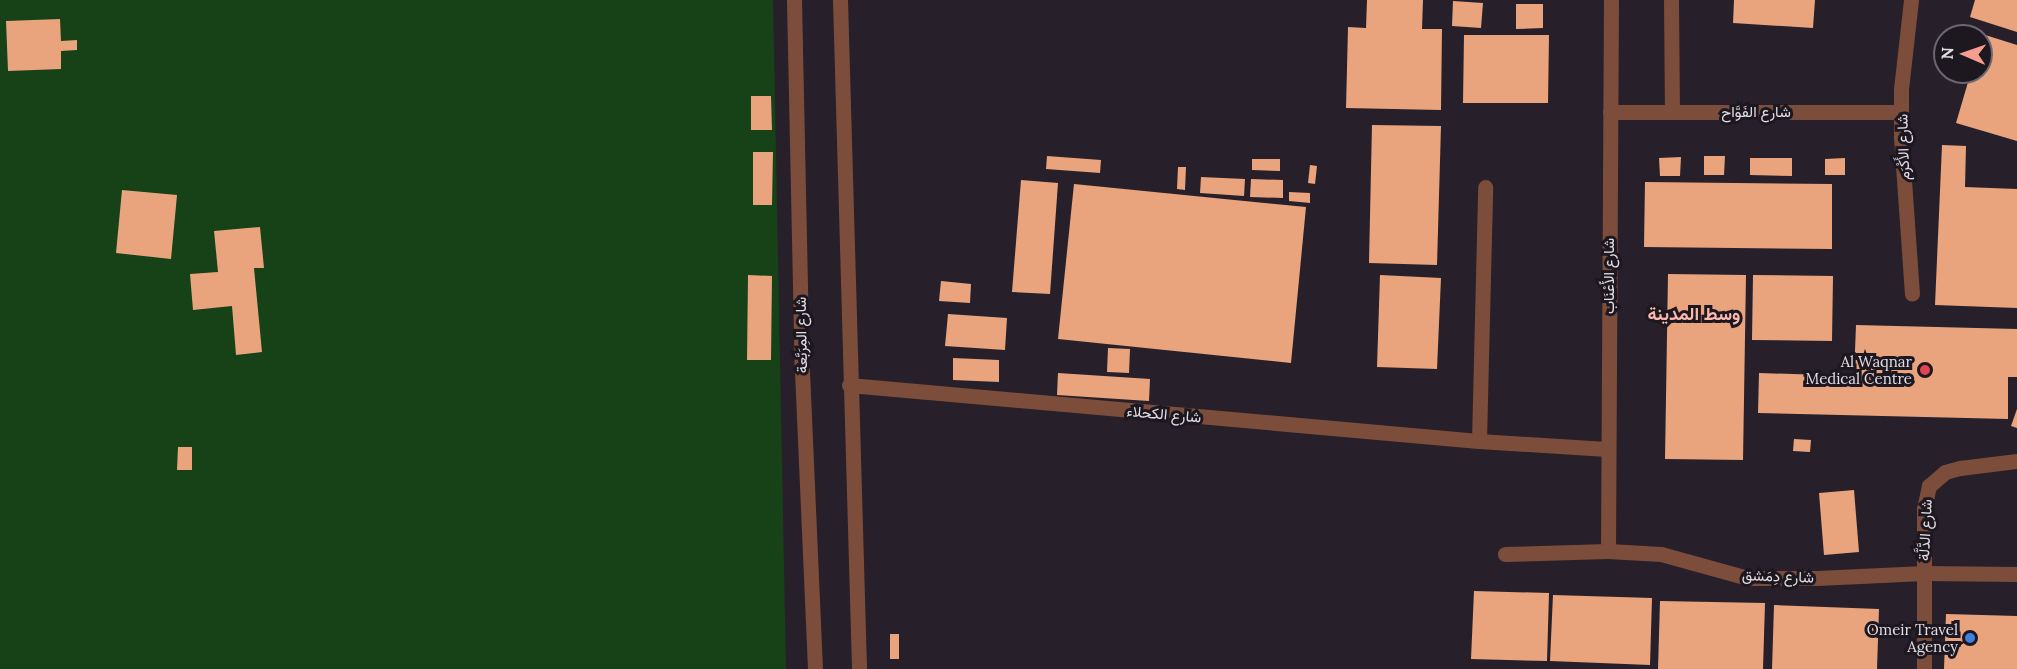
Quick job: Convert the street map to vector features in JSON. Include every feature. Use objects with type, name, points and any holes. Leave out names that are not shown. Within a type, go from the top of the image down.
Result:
[{"type":"street","name":"شارع المِرَبَّعة","points":[[794,0],[802,371],[815,669]]},
{"type":"street","points":[[840,0],[849,386],[859,669]]},
{"type":"street","name":"شارع الأَعْنَاب","points":[[1608,551],[1611,0]]},
{"type":"street","points":[[1671,0],[1672,112]]},
{"type":"street","name":"شارع الأَكْرَم","points":[[1911,0],[1901,112],[1912,294]]},
{"type":"street","name":"شارع الفَوَّاح","points":[[1610,112],[1901,112]]},
{"type":"street","points":[[1479,441],[1485,187]]},
{"type":"street","name":"شارع الكحلاء","points":[[849,386],[1479,441],[1607,449]]},
{"type":"street","name":"شارع الدَّلَّة","points":[[1924,669],[1924,509],[1929,486],[1934,479],[1945,472],[1959,468],[2017,461]]},
{"type":"street","name":"شارع دِمَشق","points":[[1505,554],[1608,551],[1661,554],[1748,578],[1817,578],[1924,573],[2017,574]]},
{"type":"green space","points":[[0,0],[773,0],[786,669],[0,669]]},
{"type":"building","points":[[1367,0],[1423,0],[1422,29],[1442,29],[1441,110],[1346,108],[1348,27],[1366,28]]},
{"type":"building","points":[[1734,0],[1815,0],[1813,28],[1733,23]]},
{"type":"building","points":[[1975,0],[2017,0],[2017,32],[1970,17]]},
{"type":"building","points":[[1453,1],[1483,3],[1481,28],[1452,26]]},
{"type":"building","points":[[1516,4],[1543,4],[1543,28],[1516,29]]},
{"type":"building","points":[[60,19],[61,41],[77,40],[77,50],[61,51],[61,69],[8,71],[6,21]]},
{"type":"building","points":[[1464,35],[1549,35],[1548,103],[1463,103]]},
{"type":"building","points":[[1993,37],[2017,45],[2017,141],[1956,123],[1967,84],[1993,84]]},
{"type":"building","points":[[751,96],[771,96],[772,130],[751,130]]},
{"type":"building","points":[[1372,125],[1441,126],[1437,265],[1369,263]]},
{"type":"building","points":[[1942,145],[1966,146],[1965,187],[2017,189],[2017,308],[1935,305]]},
{"type":"building","points":[[753,152],[773,152],[772,205],[753,205]]},
{"type":"building","points":[[1047,156],[1101,160],[1100,173],[1046,169]]},
{"type":"building","points":[[1704,156],[1725,156],[1724,175],[1704,175]]},
{"type":"building","points":[[1681,157],[1680,176],[1660,176],[1659,158]]},
{"type":"building","points":[[1750,158],[1792,158],[1792,176],[1750,175]]},
{"type":"building","points":[[1845,158],[1845,175],[1825,175],[1825,159]]},
{"type":"building","points":[[1252,159],[1280,159],[1280,171],[1252,170]]},
{"type":"building","points":[[1310,165],[1317,166],[1315,184],[1308,183]]},
{"type":"building","points":[[1178,167],[1186,167],[1185,190],[1177,189]]},
{"type":"building","points":[[1201,177],[1245,179],[1244,196],[1200,193]]},
{"type":"building","points":[[1251,179],[1283,180],[1283,198],[1250,197]]},
{"type":"building","points":[[1021,180],[1058,183],[1050,294],[1012,292]]},
{"type":"building","points":[[1645,182],[1832,184],[1832,249],[1644,247]]},
{"type":"building","points":[[1074,184],[1306,207],[1291,363],[1058,339]]},
{"type":"building","points":[[122,190],[177,195],[171,259],[116,253]]},
{"type":"building","points":[[1289,192],[1310,193],[1310,203],[1289,201]]},
{"type":"building","points":[[260,227],[264,268],[254,268],[262,352],[236,355],[232,306],[193,310],[190,274],[218,272],[214,231]]},
{"type":"building","points":[[1668,274],[1746,275],[1743,460],[1665,459]]},
{"type":"building","points":[[748,275],[772,276],[771,360],[747,360]]},
{"type":"building","points":[[1380,275],[1441,278],[1437,369],[1377,367]]},
{"type":"building","points":[[1753,275],[1833,276],[1832,341],[1752,340]]},
{"type":"building","points":[[941,281],[971,284],[970,303],[939,301]]},
{"type":"building","points":[[948,314],[1007,318],[1005,350],[945,346]]},
{"type":"building","points":[[1856,325],[2017,329],[2017,377],[2008,377],[2008,419],[1758,413],[1759,373],[1854,376]]},
{"type":"building","points":[[1108,348],[1130,349],[1129,373],[1107,372]]},
{"type":"building","points":[[953,358],[999,360],[999,382],[953,380]]},
{"type":"building","points":[[1058,373],[1150,379],[1149,401],[1057,395]]},
{"type":"building","points":[[2017,409],[2017,428],[2011,426]]},
{"type":"building","points":[[1794,439],[1811,440],[1810,452],[1793,451]]},
{"type":"building","points":[[178,447],[192,447],[192,470],[177,470]]},
{"type":"building","points":[[1854,490],[1859,552],[1824,555],[1819,493]]},
{"type":"building","points":[[1474,591],[1549,593],[1547,661],[1471,659]]},
{"type":"building","points":[[1553,595],[1652,598],[1650,665],[1550,661]]},
{"type":"building","points":[[1660,601],[1765,603],[1763,669],[1658,669]]},
{"type":"building","points":[[1774,605],[1879,609],[1877,669],[1772,669]]},
{"type":"building","points":[[1946,614],[2017,616],[2017,669],[1944,669]]},
{"type":"building","points":[[890,634],[899,634],[899,659],[890,659]]},
{"type":"place","name":"Al Waqnar Medical Centre","points":[[1925,370]]},
{"type":"place","name":"Omeir Travel Agency","points":[[1970,638]]},
{"type":"district","name":"وسط المدينة","points":[[1694,314]]}]
